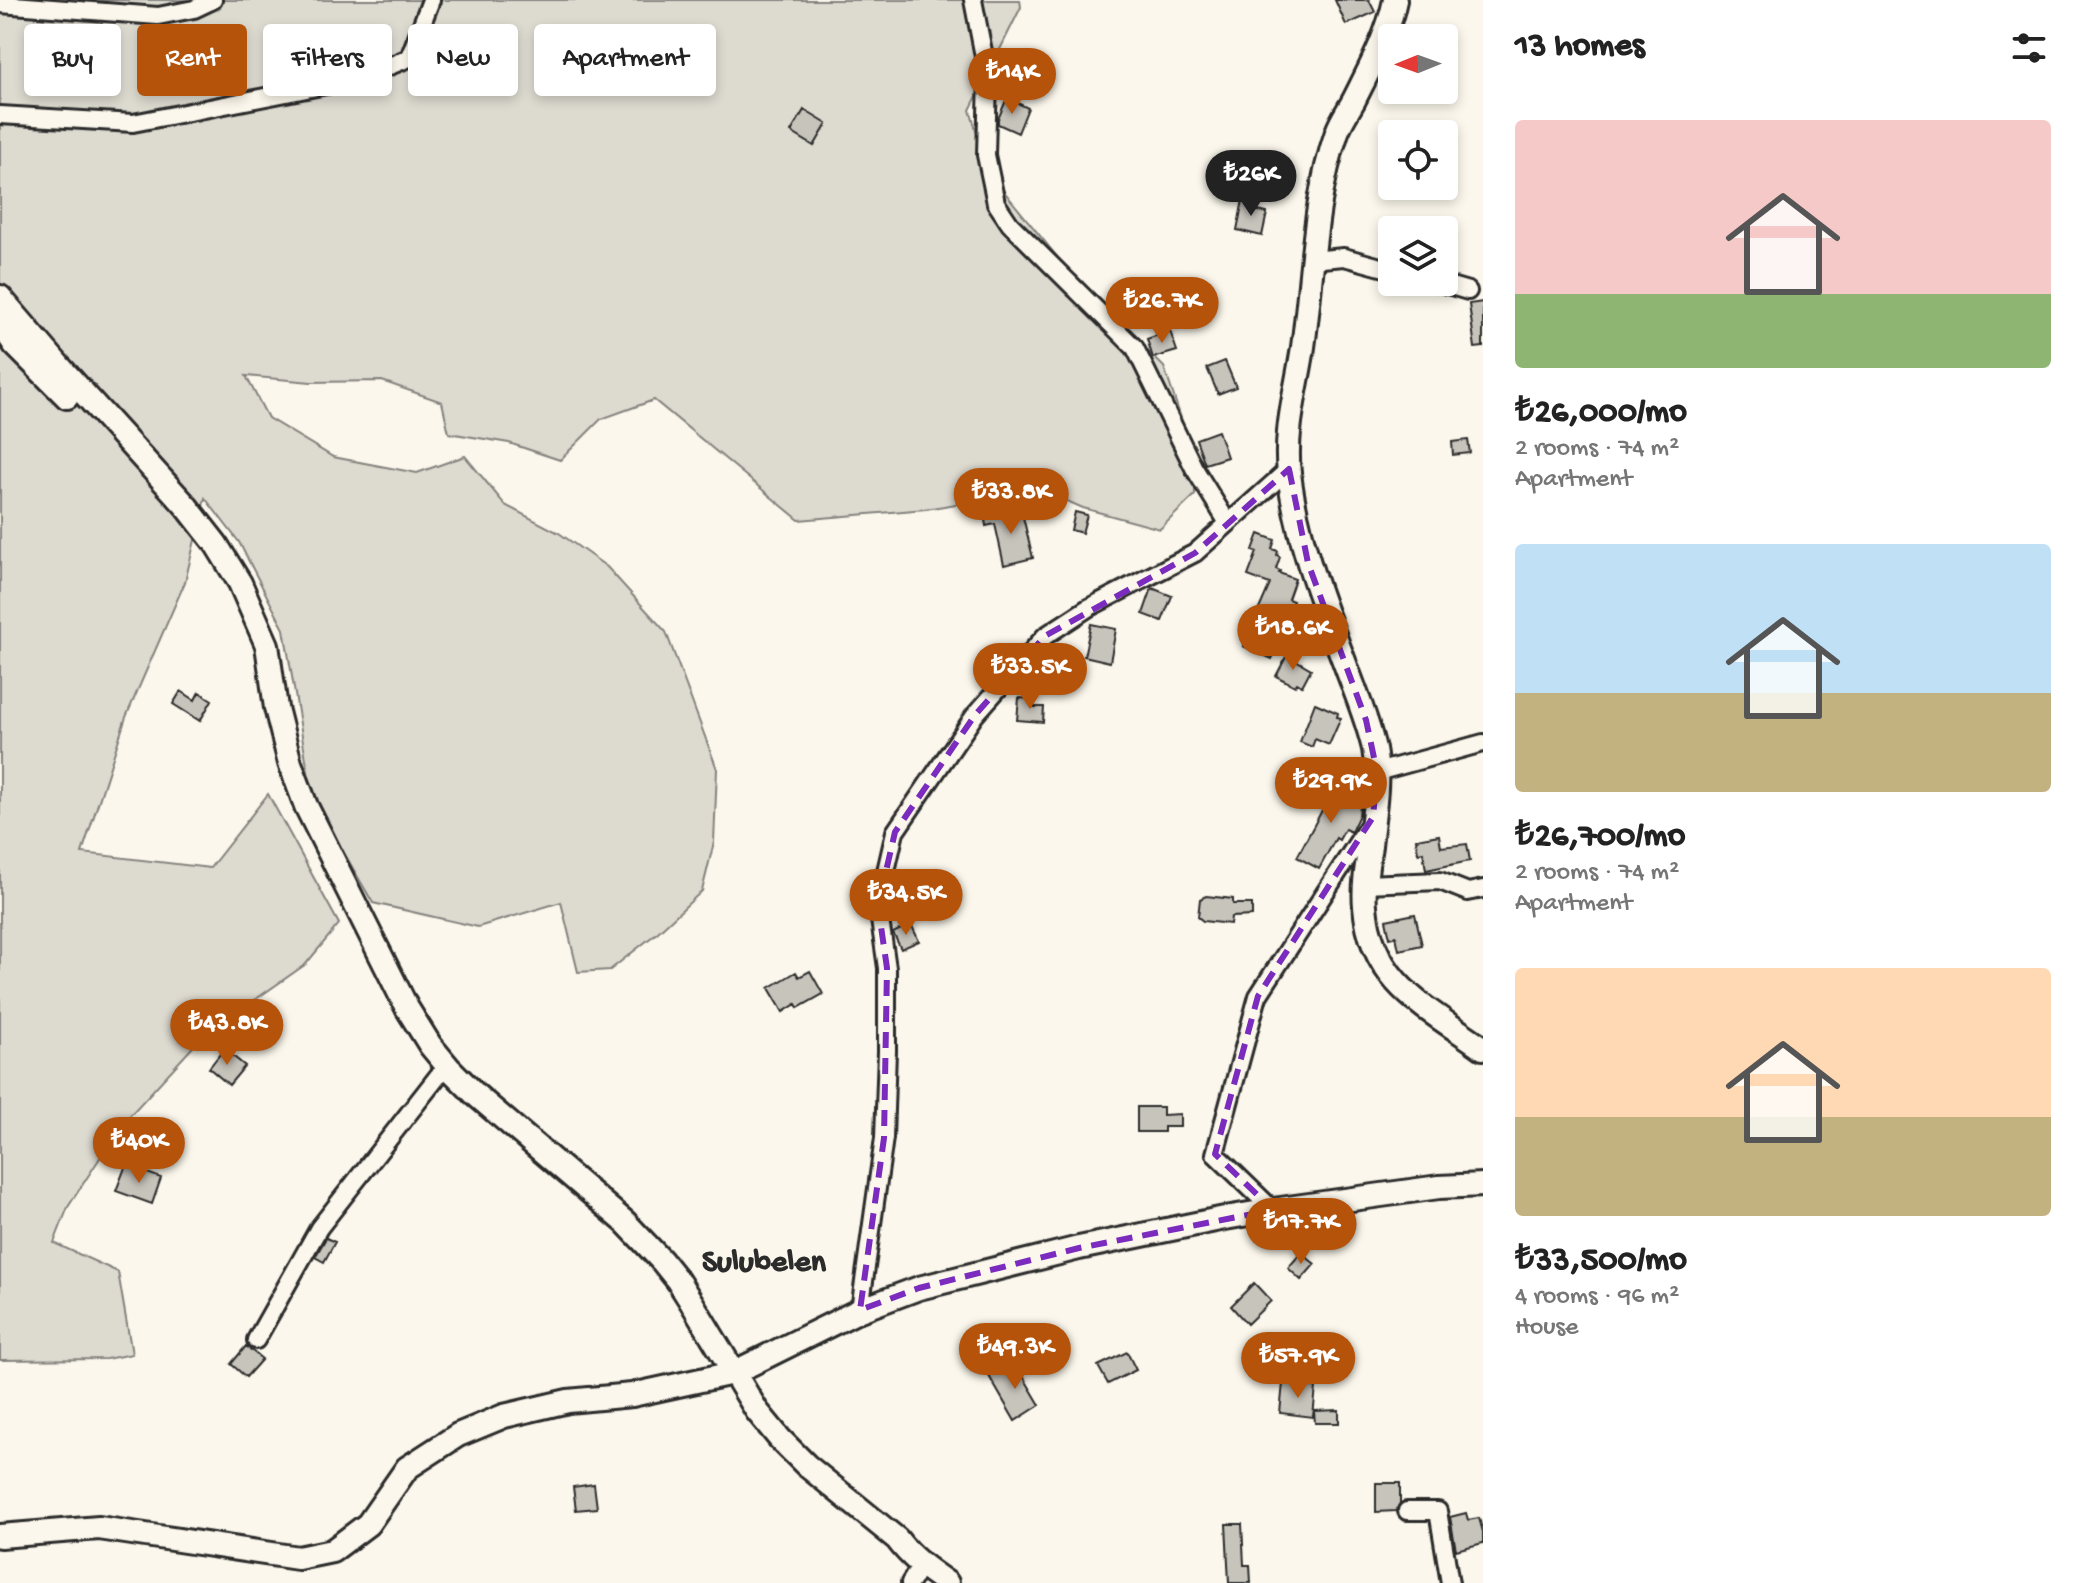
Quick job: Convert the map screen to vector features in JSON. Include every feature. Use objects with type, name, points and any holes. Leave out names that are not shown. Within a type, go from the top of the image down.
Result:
[{"type":"main road","points":[[1395,0],[1380,46],[1338,130],[1325,181],[1311,260],[1303,344],[1289,431],[1289,469],[1294,508],[1308,563],[1375,751],[1377,772],[1365,884],[1365,907],[1371,936],[1386,970],[1402,990],[1483,1048]]},
{"type":"main road","points":[[0,297],[187,507],[216,544],[240,583],[267,645],[276,708],[306,806],[402,1023],[421,1054],[438,1076],[630,1243],[681,1306],[727,1374],[780,1439],[806,1465],[897,1539],[913,1567],[947,1583]]},
{"type":"main road","points":[[0,323],[15,345],[171,509],[227,580],[255,650],[275,755],[287,797],[430,1045],[449,1068],[625,1222],[662,1261],[692,1303],[727,1374]]},
{"type":"main road","points":[[0,1536],[99,1528],[298,1558],[332,1551],[368,1524],[407,1468],[458,1435],[504,1416],[568,1401],[632,1395],[727,1374],[860,1310],[919,1288],[1079,1248],[1273,1210],[1439,1187],[1483,1185]]},
{"type":"street","points":[[0,4],[158,16],[194,9],[213,0]]},
{"type":"street","points":[[0,115],[133,123],[357,79],[409,58],[431,0]]},
{"type":"street","points":[[973,0],[988,77],[986,155],[996,203],[1010,224],[1135,348],[1194,468],[1228,523]]},
{"type":"street","points":[[1311,260],[1344,257],[1378,266]]},
{"type":"street","points":[[1458,288],[1468,291]]},
{"type":"street","points":[[860,1310],[884,1138],[887,968],[878,906],[895,832],[975,715],[1045,636],[1088,608],[1195,553],[1289,469]]},
{"type":"street","points":[[1377,772],[1483,743]]},
{"type":"street","points":[[1273,1210],[1215,1154],[1258,996],[1373,817]]},
{"type":"street","points":[[1365,884],[1440,881],[1468,892],[1483,889]]},
{"type":"street","points":[[256,1340],[319,1228],[438,1076]]},
{"type":"street","points":[[1407,1511],[1438,1511],[1450,1583]]},
{"type":"highlighted area","points":[[1289,469],[1308,563],[1366,720],[1377,772],[1373,817],[1258,996],[1215,1154],[1273,1210],[1079,1248],[919,1288],[860,1310],[884,1138],[887,968],[878,906],[895,832],[975,715],[1045,636],[1195,553]]},
{"type":"shaded area","points":[[0,0],[1020,0],[1021,7],[970,110],[989,173],[1076,280],[1164,367],[1194,457],[1195,495],[1160,529],[1083,508],[1005,474],[974,501],[926,509],[799,520],[654,400],[601,419],[560,460],[509,443],[449,433],[442,402],[382,381],[311,382],[246,376],[268,418],[333,457],[417,473],[465,456],[505,505],[559,533],[607,567],[666,632],[717,769],[714,842],[702,891],[658,932],[610,970],[578,972],[561,902],[478,927],[373,903],[311,789],[284,629],[239,542],[205,498],[185,582],[126,717],[82,853],[210,868],[268,794],[339,924],[306,964],[202,1037],[122,1124],[68,1207],[54,1243],[118,1272],[132,1354],[106,1359],[0,1360]]},
{"type":"building","points":[[1335,0],[1369,0],[1375,12],[1346,25]]},
{"type":"building","points":[[1007,98],[1028,108],[1018,133],[998,124]]},
{"type":"building","points":[[804,110],[827,124],[814,146],[791,132]]},
{"type":"building","points":[[1244,195],[1257,198],[1254,210],[1267,213],[1262,236],[1237,230]]},
{"type":"building","points":[[1483,302],[1483,347],[1475,348],[1469,304]]},
{"type":"building","points":[[1170,331],[1177,351],[1153,358],[1147,339]]},
{"type":"building","points":[[1225,361],[1236,387],[1218,394],[1207,368]]},
{"type":"building","points":[[1218,431],[1227,457],[1205,464],[1196,439]]},
{"type":"building","points":[[1468,440],[1470,453],[1453,455],[1452,442]]},
{"type":"building","points":[[1014,509],[1015,516],[1023,517],[1033,558],[1004,565],[995,524],[986,526],[984,513]]},
{"type":"building","points":[[1075,512],[1087,515],[1082,533],[1071,530]]},
{"type":"building","points":[[1259,534],[1275,540],[1272,549],[1278,551],[1280,557],[1276,569],[1279,573],[1295,579],[1288,599],[1293,601],[1287,616],[1291,617],[1272,659],[1243,646],[1270,584],[1248,576],[1257,552],[1253,550]]},
{"type":"building","points":[[1152,588],[1172,596],[1162,621],[1143,614]]},
{"type":"building","points":[[1091,624],[1116,629],[1110,662],[1084,656]]},
{"type":"building","points":[[1287,655],[1311,669],[1302,686],[1297,683],[1295,686],[1276,676]]},
{"type":"building","points":[[181,691],[195,700],[199,692],[212,700],[200,721],[173,704]]},
{"type":"building","points":[[1019,698],[1034,699],[1034,707],[1044,707],[1043,722],[1017,720]]},
{"type":"building","points":[[1315,703],[1338,713],[1337,717],[1341,718],[1329,745],[1315,739],[1312,747],[1300,742]]},
{"type":"building","points":[[1336,784],[1361,797],[1359,815],[1351,832],[1345,829],[1339,840],[1336,838],[1319,869],[1297,857]]},
{"type":"building","points":[[1439,835],[1441,847],[1467,844],[1470,861],[1426,870],[1423,852],[1418,853],[1416,839]]},
{"type":"building","points":[[1206,896],[1233,899],[1233,904],[1252,904],[1252,916],[1231,917],[1230,924],[1203,921],[1198,917],[1200,899]]},
{"type":"building","points":[[1415,914],[1422,945],[1399,950],[1396,936],[1390,938],[1386,920]]},
{"type":"building","points":[[911,924],[919,941],[901,949],[893,933]]},
{"type":"building","points":[[810,971],[823,994],[798,1008],[796,1004],[783,1012],[769,988],[796,972],[799,977]]},
{"type":"building","points":[[224,1049],[245,1066],[229,1085],[209,1068]]},
{"type":"building","points":[[1137,1107],[1163,1107],[1163,1115],[1180,1114],[1180,1127],[1164,1127],[1164,1132],[1137,1132]]},
{"type":"building","points":[[126,1165],[161,1178],[152,1204],[116,1191]]},
{"type":"building","points":[[326,1238],[335,1242],[324,1262],[315,1257]]},
{"type":"building","points":[[1301,1253],[1315,1264],[1301,1280],[1288,1268]]},
{"type":"building","points":[[1254,1283],[1271,1301],[1247,1324],[1231,1306]]},
{"type":"building","points":[[246,1346],[262,1359],[246,1377],[231,1364]]},
{"type":"building","points":[[1127,1352],[1136,1370],[1108,1384],[1098,1366]]},
{"type":"building","points":[[1014,1361],[1040,1405],[1015,1421],[989,1376]]},
{"type":"building","points":[[1283,1383],[1316,1387],[1313,1417],[1280,1413]]},
{"type":"building","points":[[1339,1410],[1339,1423],[1315,1423],[1314,1411]]},
{"type":"building","points":[[1376,1483],[1400,1483],[1400,1503],[1396,1511],[1376,1512]]},
{"type":"building","points":[[594,1484],[597,1508],[576,1510],[573,1487]]},
{"type":"building","points":[[1466,1513],[1468,1520],[1479,1518],[1483,1543],[1456,1550],[1450,1517]]},
{"type":"building","points":[[1226,1524],[1242,1524],[1244,1565],[1250,1565],[1251,1583],[1229,1583]]},
{"type":"district","name":"Sulubelen","points":[[764,1264]]}]
